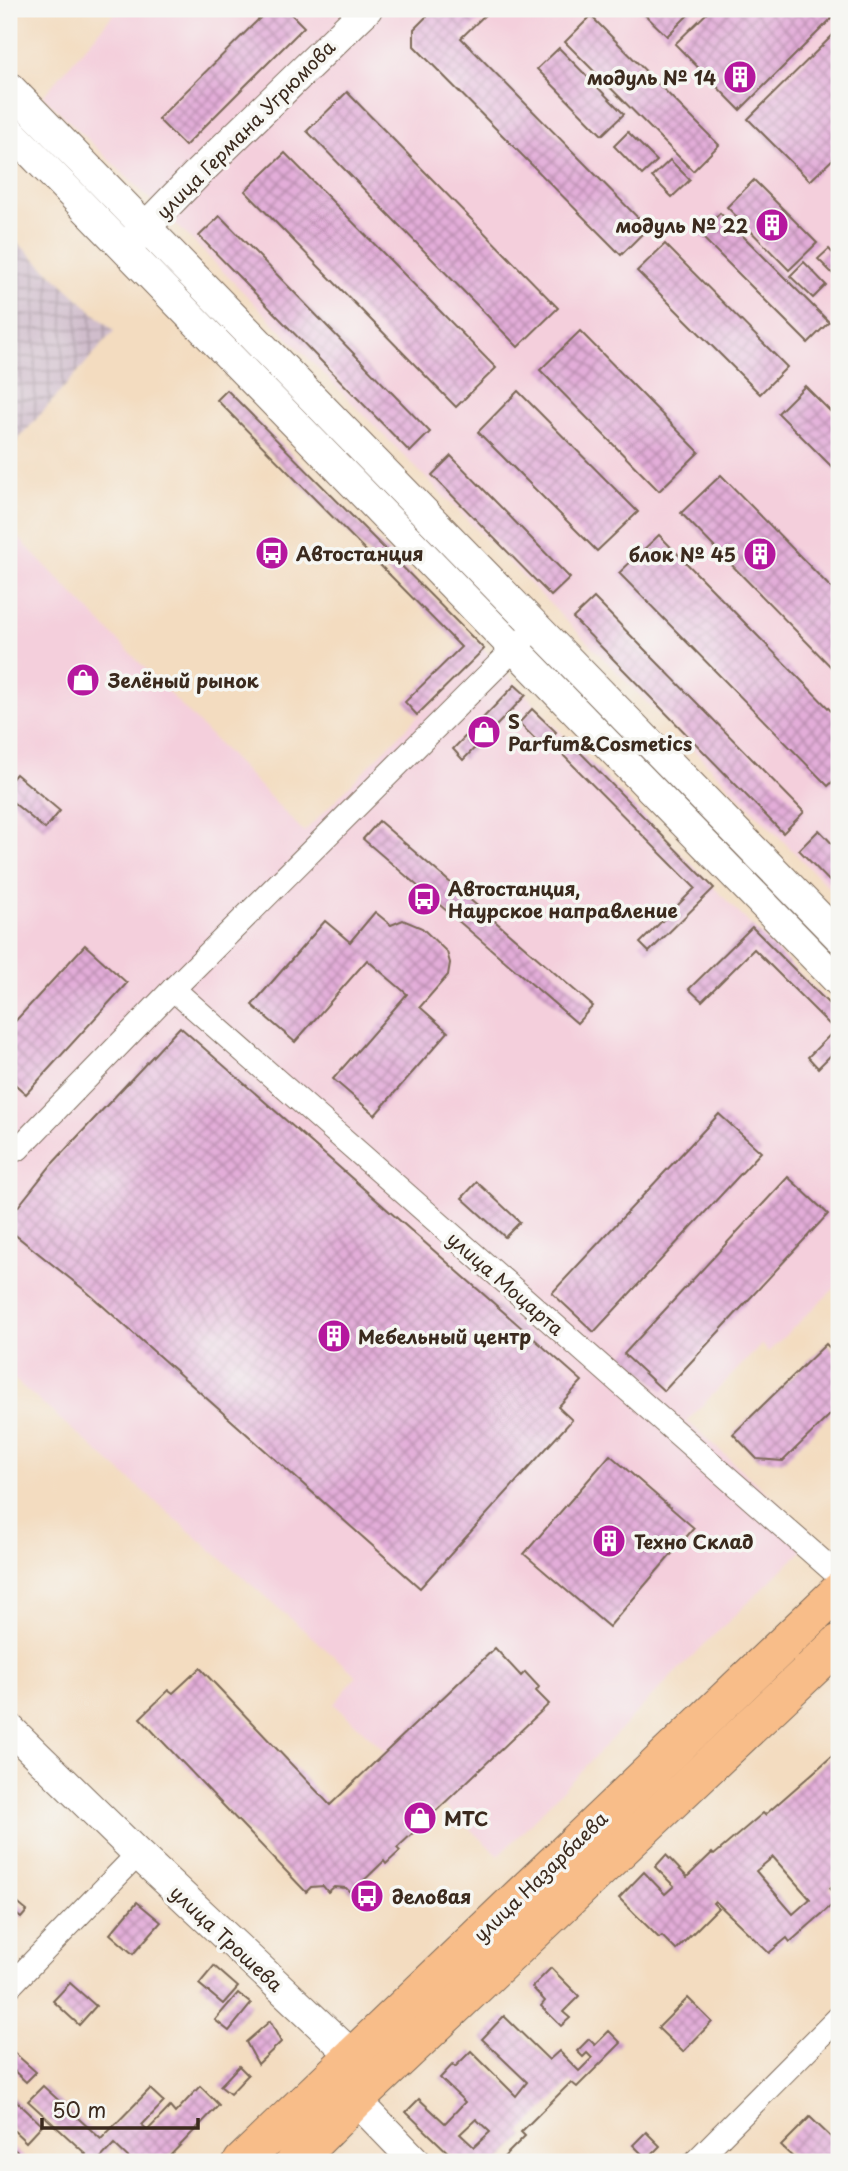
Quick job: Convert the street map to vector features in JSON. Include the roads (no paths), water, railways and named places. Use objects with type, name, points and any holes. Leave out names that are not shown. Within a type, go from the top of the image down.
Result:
[{"type":"main road","name":"улица Назарбаева","points":[[242,2162],[839,1591]]},
{"type":"main road","name":"улица Назарбаева","points":[[294,2162],[356,2100],[839,1643]]},
{"type":"street","name":"улица Германа Угрюмова","points":[[125,249],[367,9]]},
{"type":"street","points":[[9,87],[839,937]]},
{"type":"street","points":[[9,130],[839,982]]},
{"type":"street","points":[[9,1151],[18,1149],[173,989],[537,627]]},
{"type":"street","name":"улица Моцарта","points":[[173,989],[839,1576]]},
{"type":"street","name":"улица Трошева","points":[[9,1728],[138,1854],[352,2055]]},
{"type":"street","points":[[9,1987],[138,1854]]},
{"type":"street","points":[[695,2162],[839,2017]]},
{"type":"street","points":[[352,2055],[356,2100],[416,2162]]},
{"type":"place","name":"модуль № 14","points":[[740,77]]},
{"type":"place","name":"модуль № 22","points":[[772,225]]},
{"type":"place","name":"Автостанция","points":[[272,553]]},
{"type":"place","name":"блок № 45","points":[[760,554]]},
{"type":"place","name":"Зелёный рынок","points":[[83,680]]},
{"type":"place","name":"S Parfum&Cosmetics","points":[[484,732]]},
{"type":"place","name":"Автостанция, Наурское направление","points":[[424,899]]},
{"type":"place","name":"Мебельный центр","points":[[334,1336]]},
{"type":"place","name":"Техно Склад","points":[[609,1541]]},
{"type":"place","name":"МТС","points":[[420,1818]]},
{"type":"place","name":"деловая","points":[[367,1896]]}]
